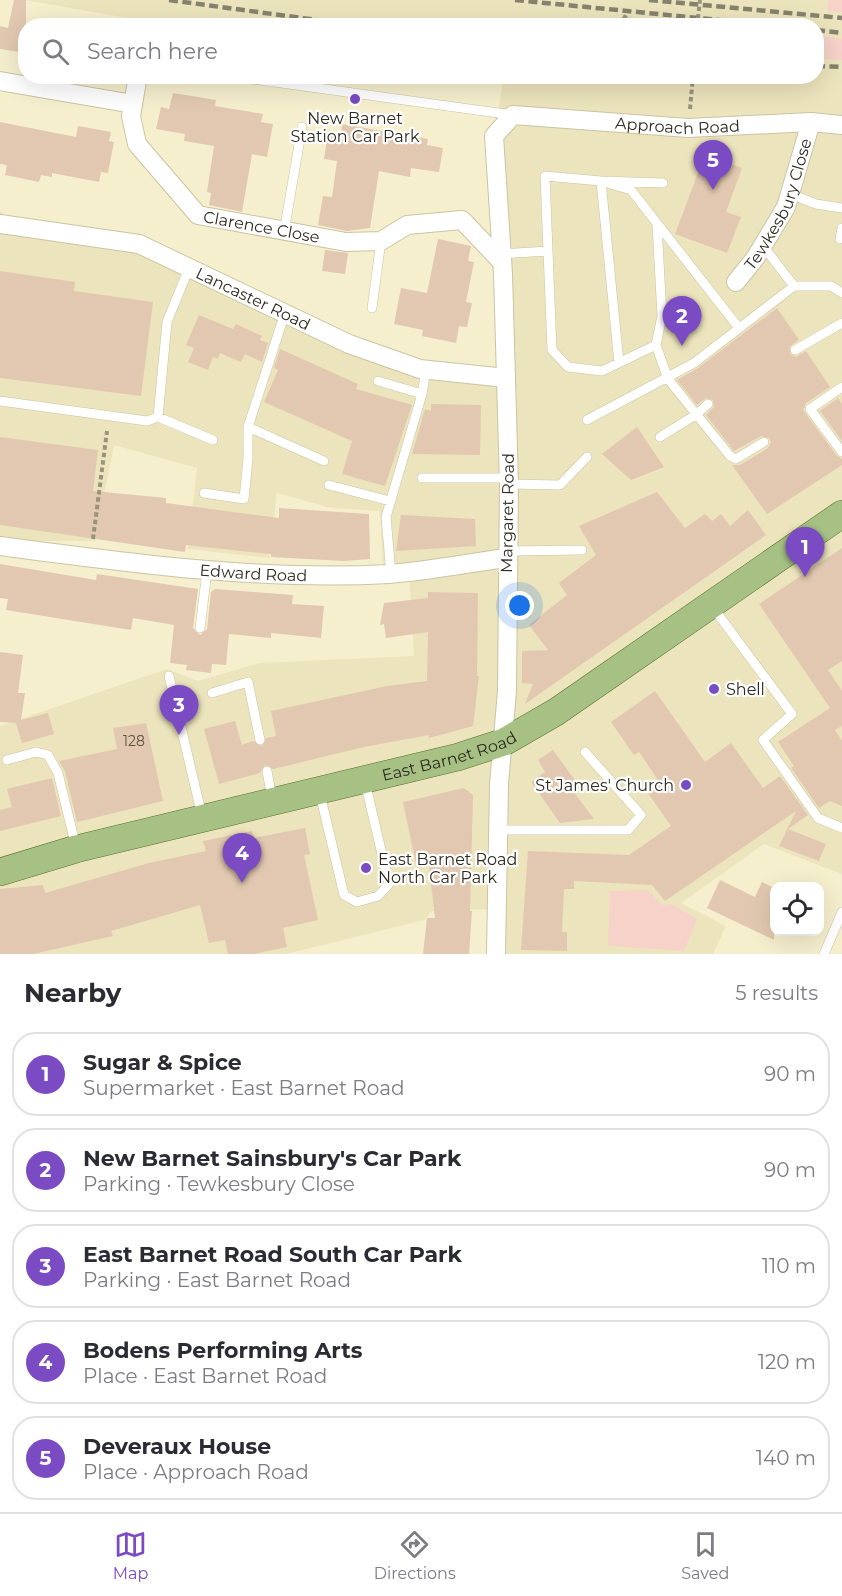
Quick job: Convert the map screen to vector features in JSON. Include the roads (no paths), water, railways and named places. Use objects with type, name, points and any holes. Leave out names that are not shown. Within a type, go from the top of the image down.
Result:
[{"type":"main road","name":"East Barnet Road","points":[[0,872],[76,849],[202,817],[458,758],[504,742],[556,712],[842,514]]},
{"type":"street","points":[[0,81],[132,104]]},
{"type":"street","name":"Clarence Close","points":[[136,84],[131,116],[137,144],[198,215],[346,242],[381,241],[407,225],[462,220],[501,257]]},
{"type":"street","name":"Approach Road","points":[[513,115],[688,128],[811,122],[842,125]]},
{"type":"street","name":"Margaret Road","points":[[496,954],[500,784],[504,742],[509,481],[494,136],[513,115]]},
{"type":"street","name":"Tewkesbury Close","points":[[736,282],[763,246],[786,207],[811,122]]},
{"type":"street","name":"Lancaster Road","points":[[0,224],[139,244],[349,344],[426,370],[506,378]]},
{"type":"street","name":"Edward Road","points":[[0,546],[207,571],[285,576],[391,574],[506,554]]},
{"type":"lane","points":[[288,84],[513,115]]},
{"type":"lane","points":[[284,232],[302,127]]},
{"type":"lane","points":[[656,345],[602,371],[568,367],[552,351],[545,176],[663,183]]},
{"type":"lane","points":[[601,181],[631,190],[739,328]]},
{"type":"lane","points":[[601,181],[619,363]]},
{"type":"lane","points":[[790,194],[816,204],[842,208]]},
{"type":"lane","points":[[657,225],[663,316],[656,345],[668,379],[730,456],[736,459],[764,442]]},
{"type":"lane","points":[[840,239],[842,228]]},
{"type":"lane","points":[[372,308],[381,241]]},
{"type":"lane","points":[[763,246],[794,286]]},
{"type":"lane","points":[[501,257],[548,251]]},
{"type":"lane","points":[[159,417],[167,322],[189,268]]},
{"type":"lane","points":[[587,420],[668,379],[694,363],[794,286],[831,286],[842,292]]},
{"type":"lane","points":[[204,493],[244,498],[248,427],[285,314]]},
{"type":"lane","points":[[795,350],[842,322]]},
{"type":"lane","points":[[391,574],[386,517],[422,394],[426,370]]},
{"type":"lane","points":[[378,381],[422,394]]},
{"type":"lane","points":[[801,415],[842,387]]},
{"type":"lane","points":[[0,401],[147,420],[159,417],[213,440]]},
{"type":"lane","points":[[660,437],[698,414],[708,404]]},
{"type":"lane","points":[[810,409],[842,452]]},
{"type":"lane","points":[[248,427],[324,462]]},
{"type":"lane","points":[[422,478],[560,485],[587,457]]},
{"type":"lane","points":[[329,485],[390,501]]},
{"type":"lane","points":[[506,554],[582,550]]},
{"type":"lane","points":[[200,628],[207,571]]},
{"type":"lane","points":[[711,604],[792,714],[763,740],[818,818],[842,828]]},
{"type":"lane","points":[[169,676],[202,817]]},
{"type":"lane","points":[[212,693],[248,682],[260,740]]},
{"type":"lane","points":[[7,760],[36,752],[48,755],[58,773],[76,849]]},
{"type":"lane","points":[[500,830],[628,830],[641,815],[585,752]]},
{"type":"lane","points":[[267,771],[272,800]]},
{"type":"lane","points":[[319,790],[344,895],[357,902],[378,896],[389,884],[364,779]]},
{"type":"lane","points":[[824,954],[842,912]]},
{"type":"railway","points":[[169,0],[302,18]]},
{"type":"railway","points":[[515,0],[698,18]]},
{"type":"railway","points":[[649,0],[842,18]]},
{"type":"railway","points":[[824,31],[842,33]]},
{"type":"railway","points":[[824,66],[842,67]]},
{"type":"place","name":"New Barnet Station Car Park","points":[[355,99]]},
{"type":"place","name":"Deveraux House","points":[[713,190]]},
{"type":"place","name":"New Barnet Sainsbury's Car Park","points":[[682,346]]},
{"type":"place","name":"Sugar & Spice","points":[[805,577]]},
{"type":"place","name":"Shell","points":[[714,689]]},
{"type":"place","name":"East Barnet Road South Car Park","points":[[179,735]]},
{"type":"place","name":"St James' Church","points":[[686,785]]},
{"type":"place","name":"East Barnet Road North Car Park","points":[[366,868]]},
{"type":"place","name":"Bodens Performing Arts","points":[[242,883]]}]
